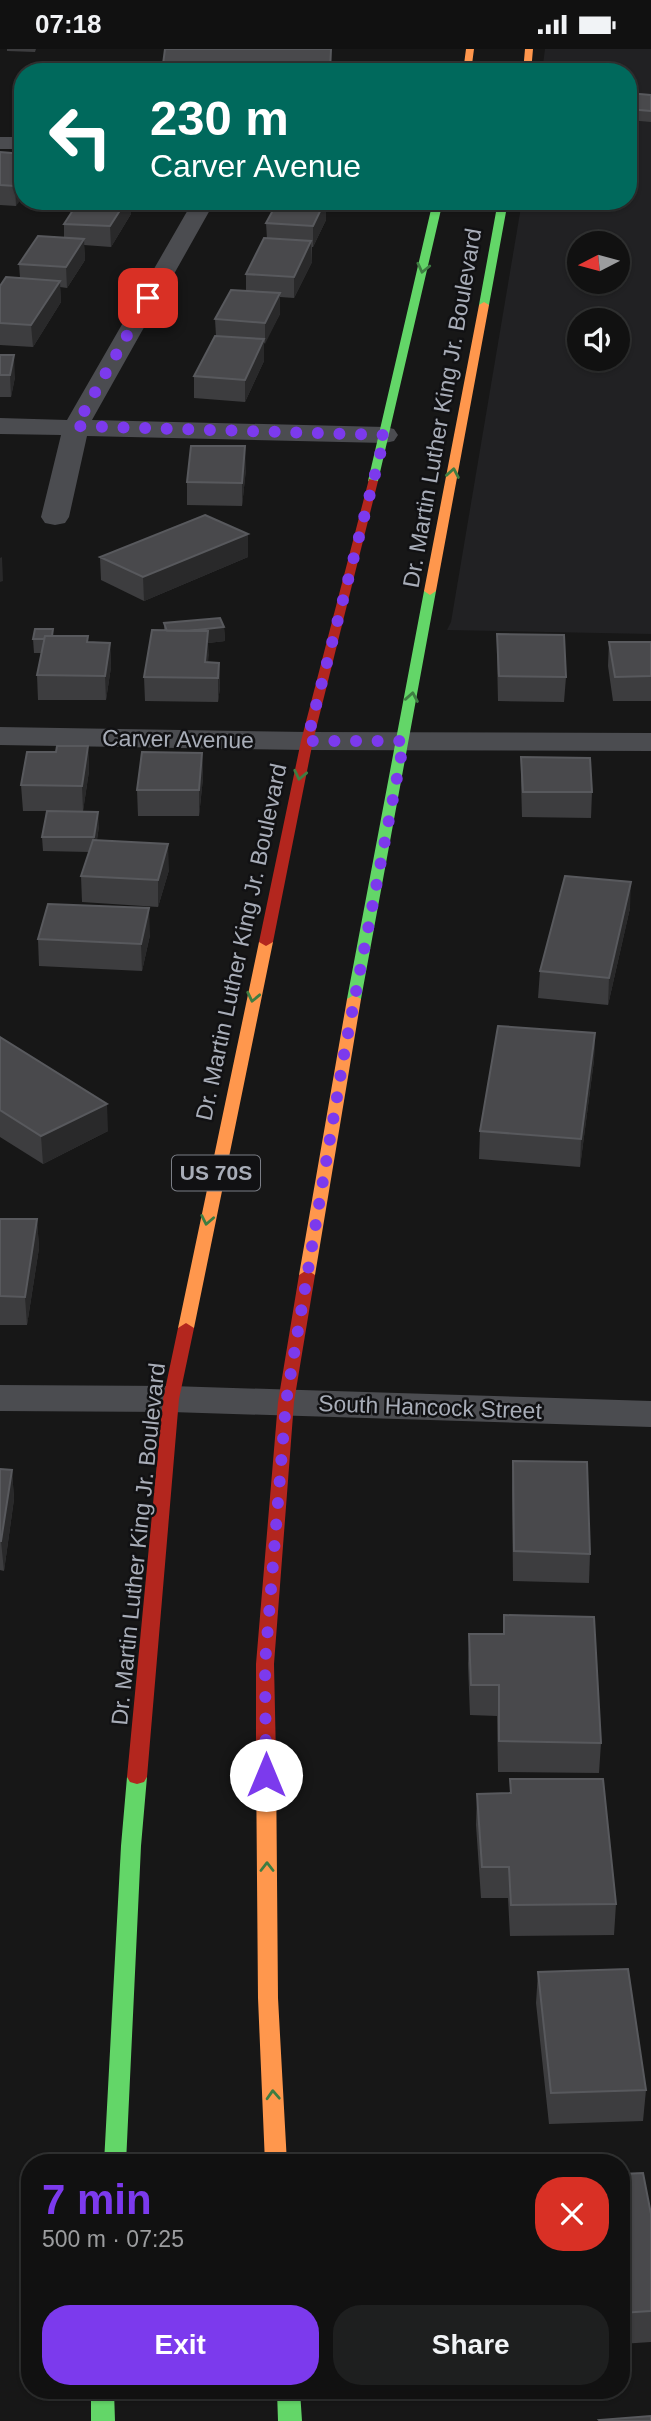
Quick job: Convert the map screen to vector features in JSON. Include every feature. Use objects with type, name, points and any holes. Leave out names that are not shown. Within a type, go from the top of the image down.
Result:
[{"type":"main road","name":"Dr. Martin Luther King Jr. Boulevard","points":[[115,2154],[131,1846],[171,1399],[307,741],[385,435],[436,210]]},
{"type":"main road","name":"Dr. Martin Luther King Jr. Boulevard","points":[[276,2154],[268,1998],[265,1664],[286,1402],[345,1049],[501,210]]},
{"type":"main road","points":[[103,2399],[103,2421]]},
{"type":"main road","points":[[289,2399],[290,2421]]},
{"type":"street","points":[[55,517],[76,426],[199,210]]},
{"type":"street","points":[[0,426],[385,435]]},
{"type":"street","name":"Carver Avenue","points":[[0,736],[307,741],[651,742]]},
{"type":"street","name":"South Hancock Street","points":[[0,1398],[171,1399],[651,1414]]},
{"type":"shaded area","points":[[545,49],[651,49],[651,634],[447,630],[451,622],[520,210],[637,210],[637,63],[543,63]]},
{"type":"building","points":[[165,49],[331,49],[330,63],[163,63]]},
{"type":"building","points":[[637,94],[651,95],[651,111],[637,110]]},
{"type":"building","points":[[0,152],[14,153],[14,186],[0,185]]},
{"type":"building","points":[[73,210],[120,210],[110,226],[64,224]]},
{"type":"building","points":[[273,210],[321,210],[313,226],[266,223]]},
{"type":"building","points":[[38,236],[84,239],[66,267],[19,264]]},
{"type":"building","points":[[264,238],[311,241],[294,277],[246,274]]},
{"type":"building","points":[[6,277],[60,281],[31,325],[0,323],[0,286]]},
{"type":"building","points":[[231,290],[280,293],[265,323],[215,319]]},
{"type":"building","points":[[215,336],[264,339],[245,380],[194,376]]},
{"type":"building","points":[[0,355],[14,355],[10,375],[0,375]]},
{"type":"building","points":[[191,446],[245,446],[242,483],[187,482]]},
{"type":"building","points":[[205,515],[248,534],[143,577],[100,557]]},
{"type":"building","points":[[220,618],[224,627],[188,631],[167,631],[164,623]]},
{"type":"building","points":[[35,629],[53,629],[52,636],[33,639]]},
{"type":"building","points":[[152,630],[208,631],[205,662],[219,663],[218,678],[144,677]]},
{"type":"building","points":[[497,634],[564,635],[566,677],[499,676]]},
{"type":"building","points":[[45,636],[88,636],[87,642],[110,643],[105,676],[37,675]]},
{"type":"building","points":[[609,642],[651,642],[651,676],[615,677]]},
{"type":"building","points":[[57,746],[88,746],[82,786],[21,785],[27,752],[56,752]]},
{"type":"building","points":[[142,752],[202,753],[199,790],[137,790]]},
{"type":"building","points":[[521,757],[590,758],[592,792],[523,792]]},
{"type":"building","points":[[47,811],[98,812],[94,837],[42,837]]},
{"type":"building","points":[[93,840],[168,844],[158,880],[81,876]]},
{"type":"building","points":[[565,876],[631,882],[609,978],[540,971]]},
{"type":"building","points":[[48,904],[149,908],[141,944],[38,939]]},
{"type":"building","points":[[498,1026],[595,1033],[581,1139],[480,1131]]},
{"type":"building","points":[[0,1037],[107,1104],[41,1136],[0,1110]]},
{"type":"building","points":[[0,1219],[37,1219],[25,1297],[0,1296]]},
{"type":"building","points":[[513,1461],[587,1462],[590,1554],[514,1551]]},
{"type":"building","points":[[0,1469],[12,1470],[1,1541],[0,1541]]},
{"type":"building","points":[[504,1615],[594,1617],[601,1743],[499,1741],[499,1685],[471,1685],[469,1634],[504,1634]]},
{"type":"building","points":[[510,1779],[603,1779],[616,1904],[511,1905],[509,1867],[482,1867],[477,1794],[511,1793]]},
{"type":"building","points":[[628,1969],[646,2090],[551,2093],[538,1972]]},
{"type":"building","points":[[643,2173],[651,2214],[651,2311],[630,2312],[630,2174]]},
{"type":"building","points":[[651,2416],[651,2421],[599,2420]]},
{"type":"traffic: fast","points":[[373,481],[436,210]]},
{"type":"traffic: fast","points":[[484,305],[501,210]]},
{"type":"traffic: fast","points":[[354,999],[430,591]]},
{"type":"traffic: fast","points":[[115,2154],[137,1777]]},
{"type":"traffic: fast","points":[[103,2399],[103,2421]]},
{"type":"traffic: fast","points":[[289,2399],[290,2421]]},
{"type":"traffic: slow","points":[[468,63],[470,49]]},
{"type":"traffic: slow","points":[[528,63],[529,49]]},
{"type":"traffic: slow","points":[[430,591],[484,305]]},
{"type":"traffic: slow","points":[[186,1328],[266,942]]},
{"type":"traffic: slow","points":[[307,1275],[354,999]]},
{"type":"traffic: slow","points":[[266,1758],[268,1998],[276,2154]]},
{"type":"traffic: jam","points":[[266,942],[307,741],[373,481]]},
{"type":"traffic: jam","points":[[266,1758],[265,1664],[286,1402],[307,1275]]},
{"type":"traffic: jam","points":[[137,1777],[171,1399],[186,1328]]},
{"type":"route","points":[[148,298],[76,426],[385,435],[307,741],[404,741],[345,1049],[286,1402],[265,1664],[266,1775]]}]
